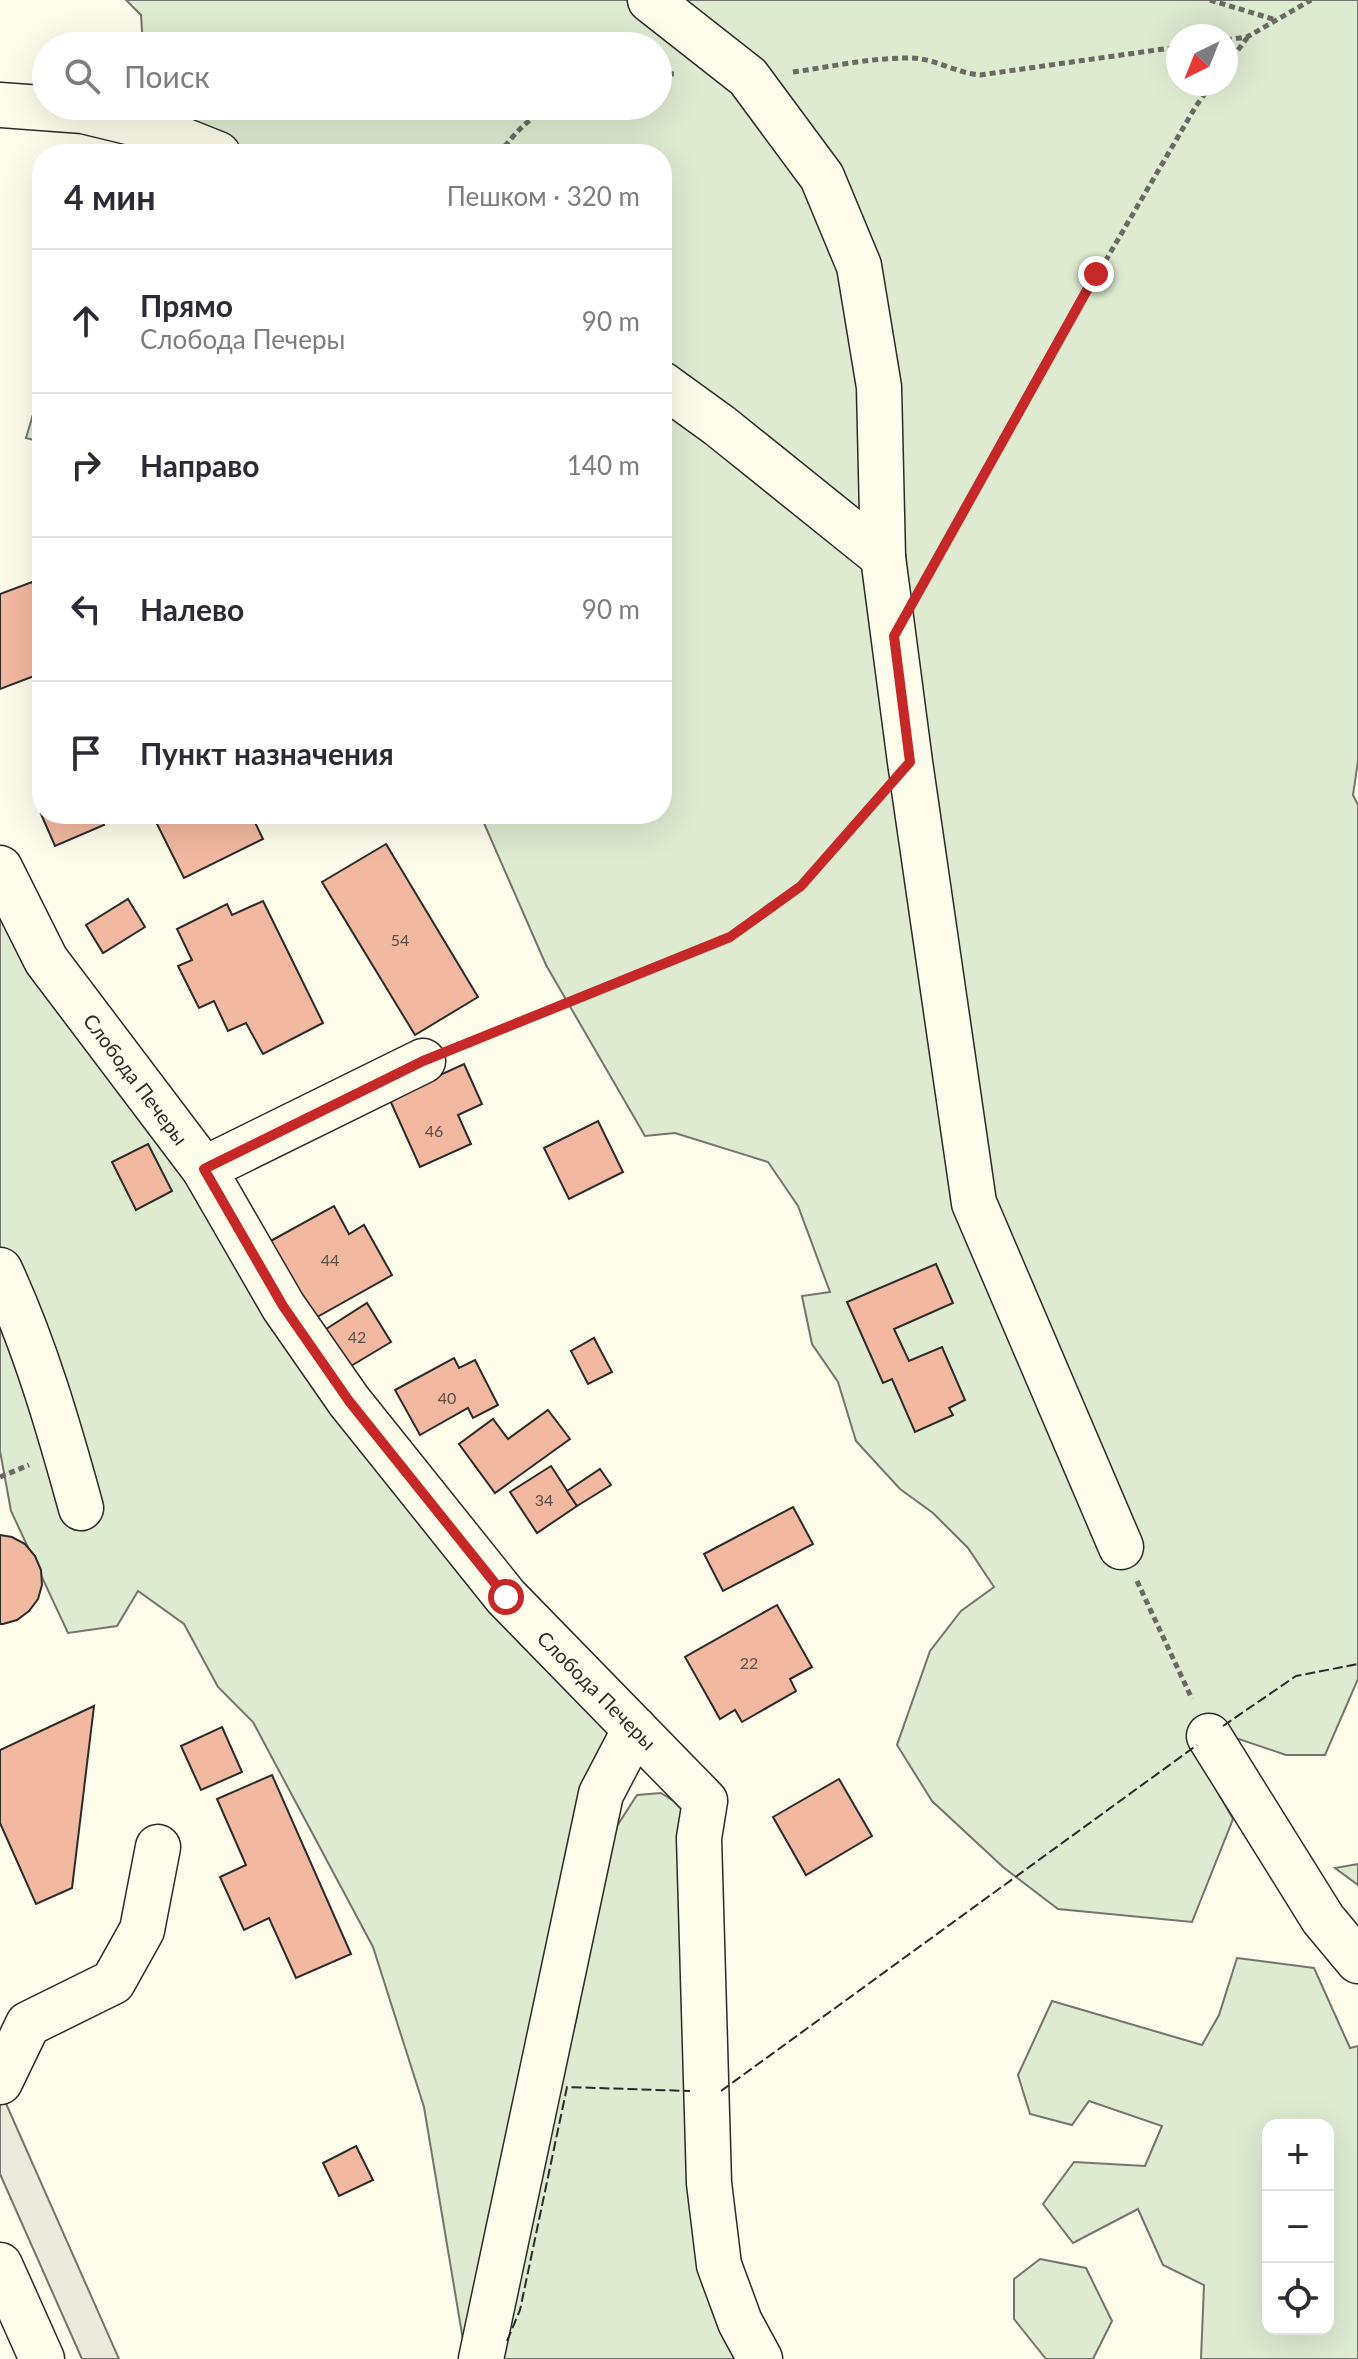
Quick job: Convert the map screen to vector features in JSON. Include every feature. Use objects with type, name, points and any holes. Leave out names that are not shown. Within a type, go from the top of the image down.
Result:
[{"type":"street","points":[[650,0],[748,77],[822,177],[859,266],[879,387],[883,557],[974,1203],[1121,1547]]},
{"type":"street","points":[[0,105],[32,107]]},
{"type":"street","points":[[120,120],[153,128],[193,144]]},
{"type":"street","points":[[672,391],[883,557]]},
{"type":"street","name":"Слобода Печеры","points":[[0,868],[46,960],[204,1169],[283,1306],[349,1401],[506,1597],[705,1801],[699,1838],[709,2183],[719,2265],[740,2322],[760,2359]]},
{"type":"street","points":[[204,1169],[423,1061]]},
{"type":"street","points":[[0,1270],[65,1450],[81,1508]]},
{"type":"street","points":[[481,2359],[601,1794],[635,1729]]},
{"type":"street","points":[[1209,1736],[1323,1919],[1358,1961]]},
{"type":"street","points":[[0,2082],[28,2024],[113,1982],[142,1930],[158,1847]]},
{"type":"street","points":[[0,2265],[42,2359]]},
{"type":"path","points":[[1210,0],[1276,20]]},
{"type":"path","points":[[1238,38],[1247,37],[1311,0]]},
{"type":"path","points":[[1238,49],[1247,37]]},
{"type":"path","points":[[672,74],[748,77],[908,57],[931,60],[962,73],[980,75],[1166,49]]},
{"type":"path","points":[[924,583],[1096,274],[1203,96]]},
{"type":"path","points":[[507,144],[529,120]]},
{"type":"path","points":[[423,1061],[730,937],[801,886],[910,762]]},
{"type":"path","points":[[1121,1547],[1209,1736]]},
{"type":"green space","points":[[126,0],[1358,0],[1358,761],[1353,795],[1358,805],[1358,1679],[1325,1755],[1286,1755],[1239,1739],[1199,1759],[1233,1819],[1192,1922],[1058,1909],[1003,1867],[932,1801],[897,1745],[930,1651],[961,1611],[994,1587],[968,1548],[933,1513],[900,1489],[856,1441],[838,1382],[812,1344],[802,1296],[830,1292],[798,1206],[768,1162],[675,1133],[645,1136],[546,965],[484,824],[672,824],[672,144],[191,144],[166,120],[672,120],[672,32],[142,32],[141,15]]},
{"type":"green space","points":[[32,418],[32,440],[26,438]]},
{"type":"green space","points":[[0,891],[612,1720],[591,1786],[464,2346],[424,2107],[373,1947],[253,1722],[218,1687],[184,1624],[138,1591],[117,1626],[68,1633],[11,1511],[0,1451]]},
{"type":"green space","points":[[661,1793],[683,1807],[744,2359],[492,2359],[577,2016],[595,1888],[617,1826],[637,1795]]},
{"type":"green space","points":[[1358,1864],[1358,1885],[1335,1868]]},
{"type":"green space","points":[[1237,1958],[1314,1968],[1350,2048],[1358,2046],[1358,2359],[1201,2359],[1204,2285],[1163,2265],[1138,2209],[1073,2243],[1043,2204],[1074,2162],[1145,2166],[1162,2126],[1089,2101],[1072,2125],[1030,2114],[1018,2075],[1052,2001],[1202,2045],[1219,2015]]},
{"type":"green space","points":[[1040,2259],[1086,2268],[1112,2321],[1093,2359],[1046,2359],[1014,2319],[1014,2279]]},
{"type":"shaded area","points":[[0,2090],[119,2359],[82,2359],[0,2174]]},
{"type":"building","points":[[32,582],[32,677],[0,689],[0,594]]},
{"type":"building","points":[[45,824],[104,824],[104,825],[55,846]]},
{"type":"building","points":[[157,824],[256,824],[263,839],[184,878]]},
{"type":"building","points":[[386,844],[478,997],[415,1035],[322,882]]},
{"type":"building","points":[[128,899],[145,927],[103,953],[86,925]]},
{"type":"building","points":[[263,901],[323,1023],[263,1054],[246,1023],[228,1031],[214,1001],[199,1008],[178,966],[192,960],[177,929],[227,904],[232,915]]},
{"type":"building","points":[[464,1064],[482,1104],[458,1115],[471,1144],[420,1167],[389,1098]]},
{"type":"building","points":[[598,1121],[623,1172],[569,1199],[544,1148]]},
{"type":"building","points":[[148,1144],[172,1191],[136,1210],[112,1162]]},
{"type":"building","points":[[334,1206],[349,1234],[364,1225],[392,1275],[310,1321],[267,1243]]},
{"type":"building","points":[[936,1264],[953,1303],[894,1329],[909,1361],[942,1347],[965,1400],[949,1408],[953,1415],[915,1432],[892,1379],[883,1383],[847,1302]]},
{"type":"building","points":[[367,1303],[391,1342],[346,1369],[323,1331]]},
{"type":"building","points":[[594,1338],[612,1372],[588,1384],[571,1351]]},
{"type":"building","points":[[454,1358],[459,1368],[475,1360],[498,1405],[473,1418],[468,1408],[420,1435],[395,1390]]},
{"type":"building","points":[[548,1410],[570,1439],[495,1493],[459,1444],[493,1419],[508,1439]]},
{"type":"building","points":[[551,1466],[577,1506],[537,1533],[510,1492]]},
{"type":"building","points":[[600,1469],[611,1485],[577,1506],[567,1491]]},
{"type":"building","points":[[793,1507],[813,1544],[723,1591],[704,1554]]},
{"type":"building","points":[[0,1535],[25,1544],[41,1570],[42,1585],[38,1599],[29,1611],[17,1620],[3,1624],[0,1624]]},
{"type":"building","points":[[777,1605],[812,1667],[790,1679],[796,1691],[742,1722],[735,1710],[720,1719],[685,1657]]},
{"type":"building","points":[[94,1706],[72,1888],[36,1904],[0,1823],[0,1750]]},
{"type":"building","points":[[222,1727],[242,1772],[201,1790],[181,1746]]},
{"type":"building","points":[[272,1775],[351,1954],[296,1978],[269,1918],[244,1930],[220,1877],[246,1865],[217,1799]]},
{"type":"building","points":[[839,1779],[872,1836],[806,1875],[773,1817]]},
{"type":"building","points":[[356,2146],[373,2180],[339,2196],[323,2163]]},
{"type":"fence","points":[[1223,1726],[1296,1676],[1358,1664]]},
{"type":"fence","points":[[721,2091],[1197,1745]]},
{"type":"fence","points":[[507,2341],[520,2310],[567,2087],[690,2091]]},
{"type":"route","points":[[506,1597],[349,1401],[283,1306],[204,1169],[423,1061],[730,937],[801,886],[910,762],[894,636],[1096,274]]}]
